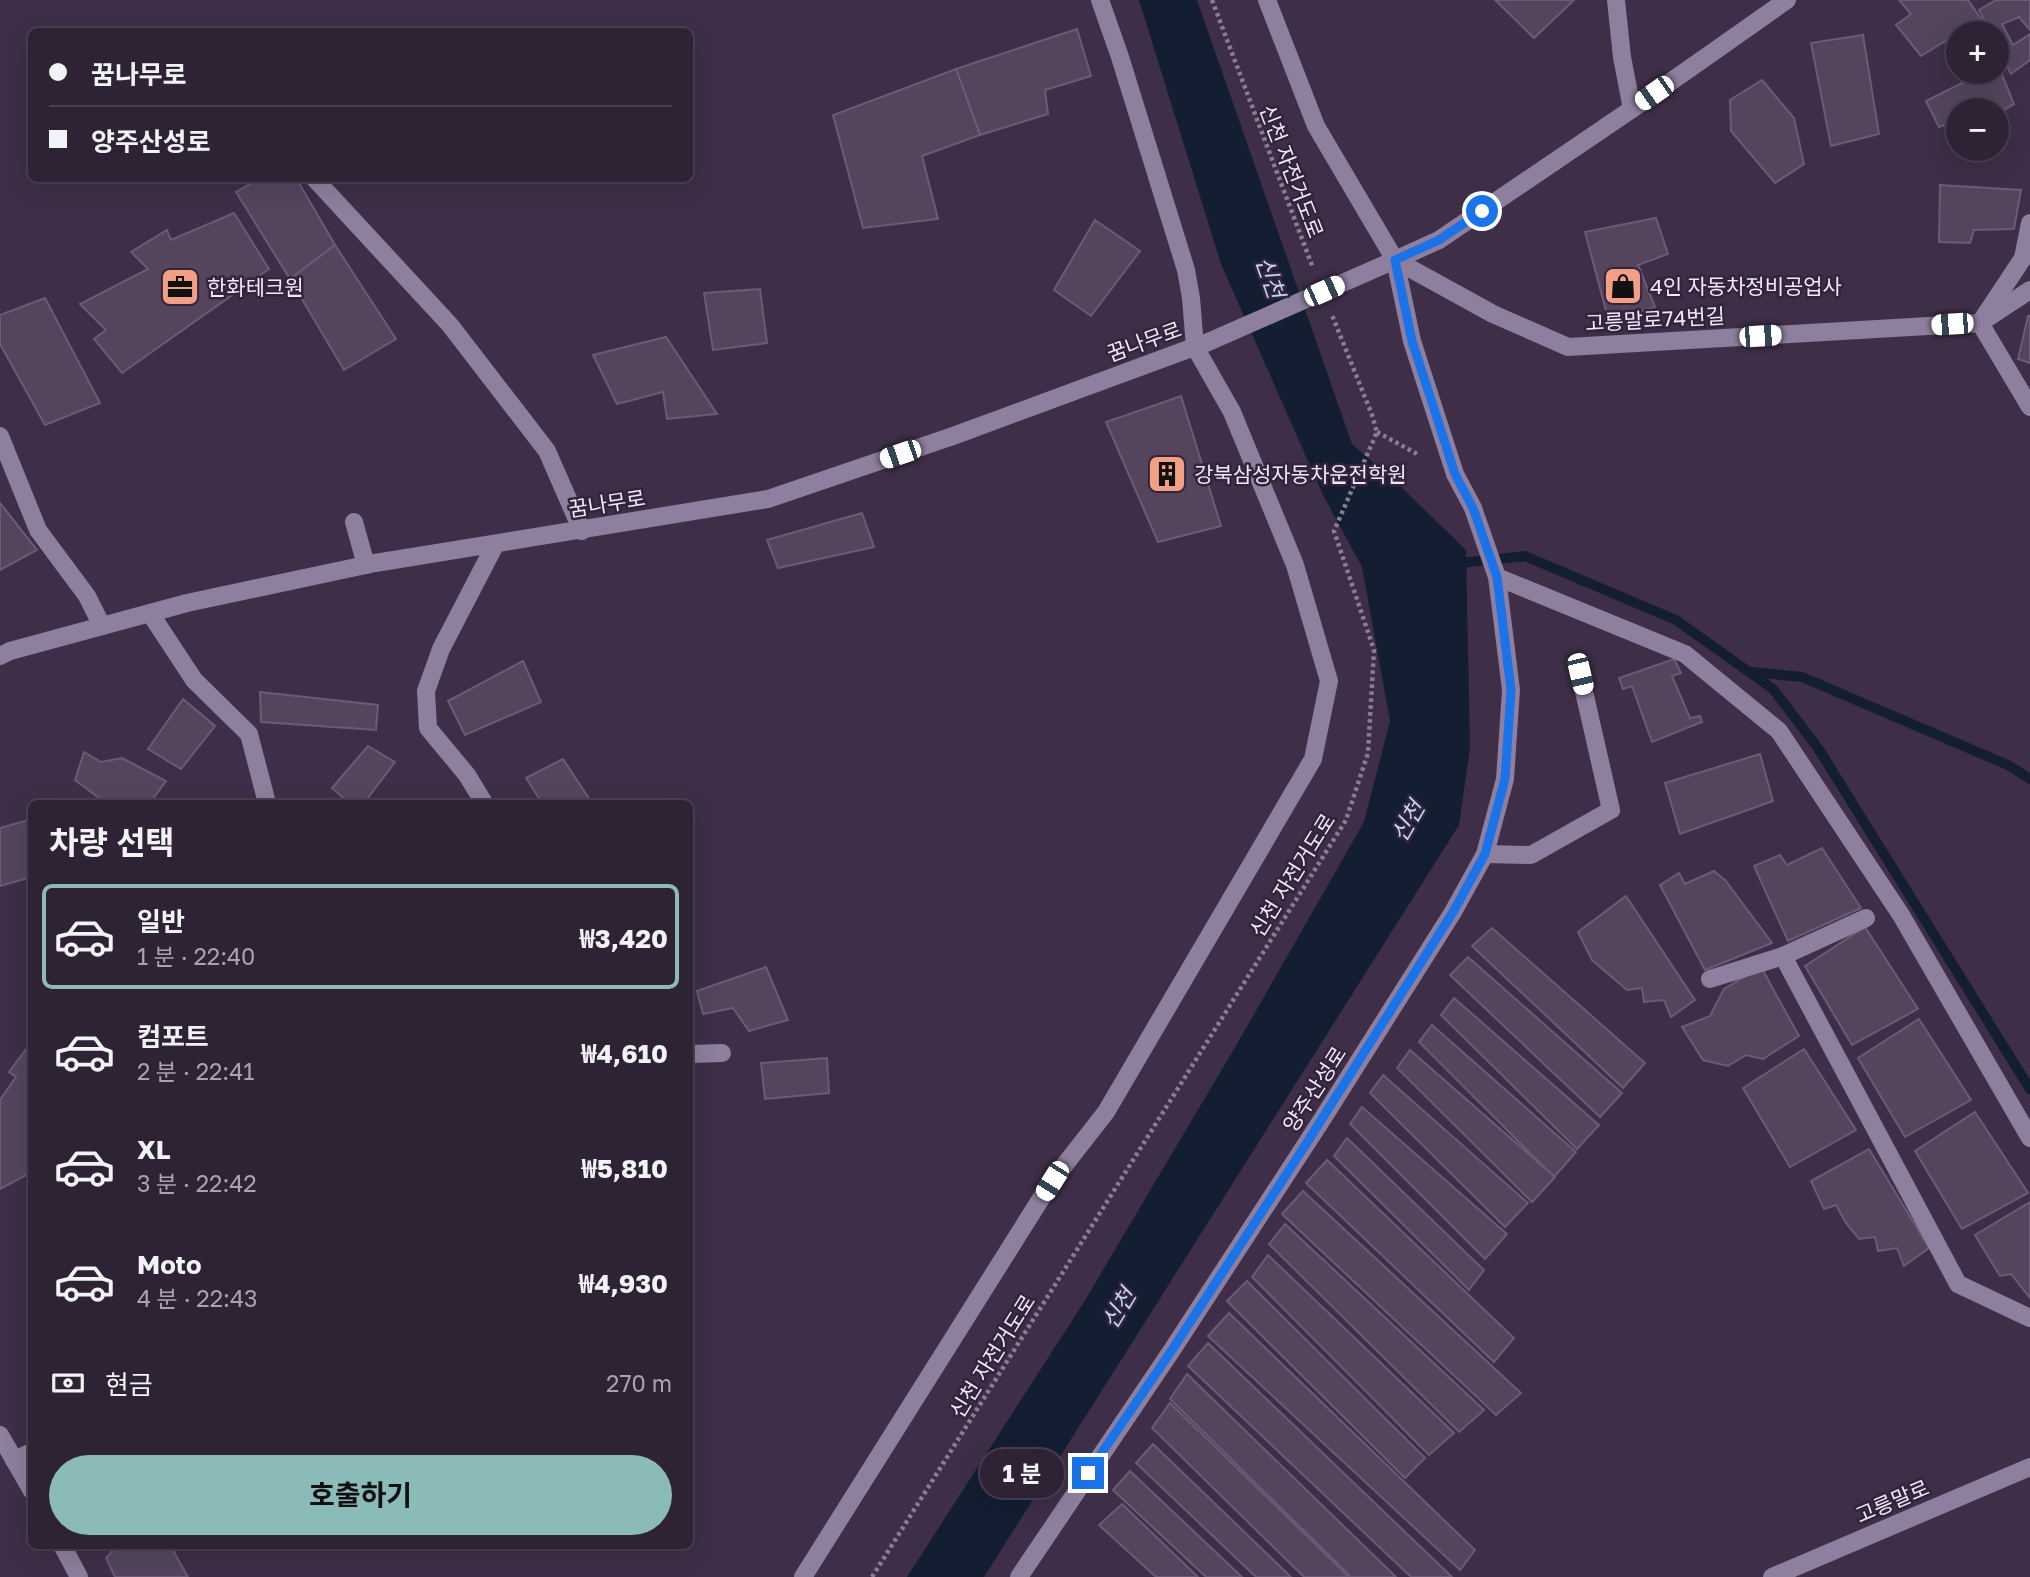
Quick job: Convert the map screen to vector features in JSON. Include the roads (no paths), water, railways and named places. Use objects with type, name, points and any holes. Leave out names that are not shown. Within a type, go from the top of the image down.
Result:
[{"type":"street","points":[[803,1577],[1052,1181],[1106,1112],[1313,759],[1329,681],[1295,565],[1232,412],[1200,345],[1186,270],[1100,0]]},
{"type":"street","points":[[1267,0],[1316,126],[1395,260],[1439,240],[1787,0]]},
{"type":"street","points":[[1616,0],[1622,57],[1632,109]]},
{"type":"street","points":[[318,182],[450,326],[547,451],[582,531]]},
{"type":"street","points":[[1980,323],[2023,258],[2030,223]]},
{"type":"street","name":"꿈나무로","points":[[0,656],[187,603],[366,565],[768,499],[953,436],[1080,387],[1178,355],[1395,260]]},
{"type":"street","name":"고릉말로74번길","points":[[1395,260],[1493,314],[1568,347],[1980,323]]},
{"type":"street","name":"양주산성로","points":[[1019,1577],[1172,1350],[1323,1118],[1453,912],[1485,854],[1505,779],[1511,690],[1497,577],[1473,508],[1455,474],[1412,341],[1395,260]]},
{"type":"street","points":[[1980,323],[2030,290]]},
{"type":"street","points":[[1980,323],[2030,407]]},
{"type":"street","points":[[0,436],[38,530],[87,596],[102,626]]},
{"type":"street","points":[[354,523],[366,565]]},
{"type":"street","points":[[482,800],[467,775],[428,728],[426,691],[441,649],[495,545]]},
{"type":"street","points":[[1497,577],[1685,654],[1779,731],[1901,915],[2030,1138]]},
{"type":"street","points":[[150,613],[194,680],[249,734],[266,800]]},
{"type":"street","points":[[1485,854],[1531,855],[1611,810],[1580,674]]},
{"type":"street","points":[[1710,979],[1783,956],[1866,918]]},
{"type":"street","points":[[1783,956],[1958,1283],[2030,1318]]},
{"type":"street","points":[[693,1054],[722,1054]]},
{"type":"street","points":[[0,1435],[28,1484]]},
{"type":"street","points":[[14,1460],[28,1454]]},
{"type":"street","name":"고릉말로","points":[[1772,1577],[2030,1467]]},
{"type":"street","points":[[64,1549],[79,1577]]},
{"type":"water","name":"신천","points":[[1139,0],[1197,0],[1352,444],[1466,550],[1470,748],[1459,825],[984,1577],[907,1577],[1084,1302],[1364,822],[1390,721],[1362,567],[1323,495],[1221,264]]},
{"type":"waterway","points":[[1451,564],[1525,556],[1676,620],[1773,689],[1818,748],[2030,1089]]},
{"type":"waterway","points":[[1751,672],[1802,677],[2008,765],[2030,779]]},
{"type":"place","name":"4인 자동차정비공업사","points":[[1623,286]]},
{"type":"place","name":"한화테크원","points":[[180,287]]},
{"type":"place","name":"강북삼성자동차운전학원","points":[[1167,474]]}]
